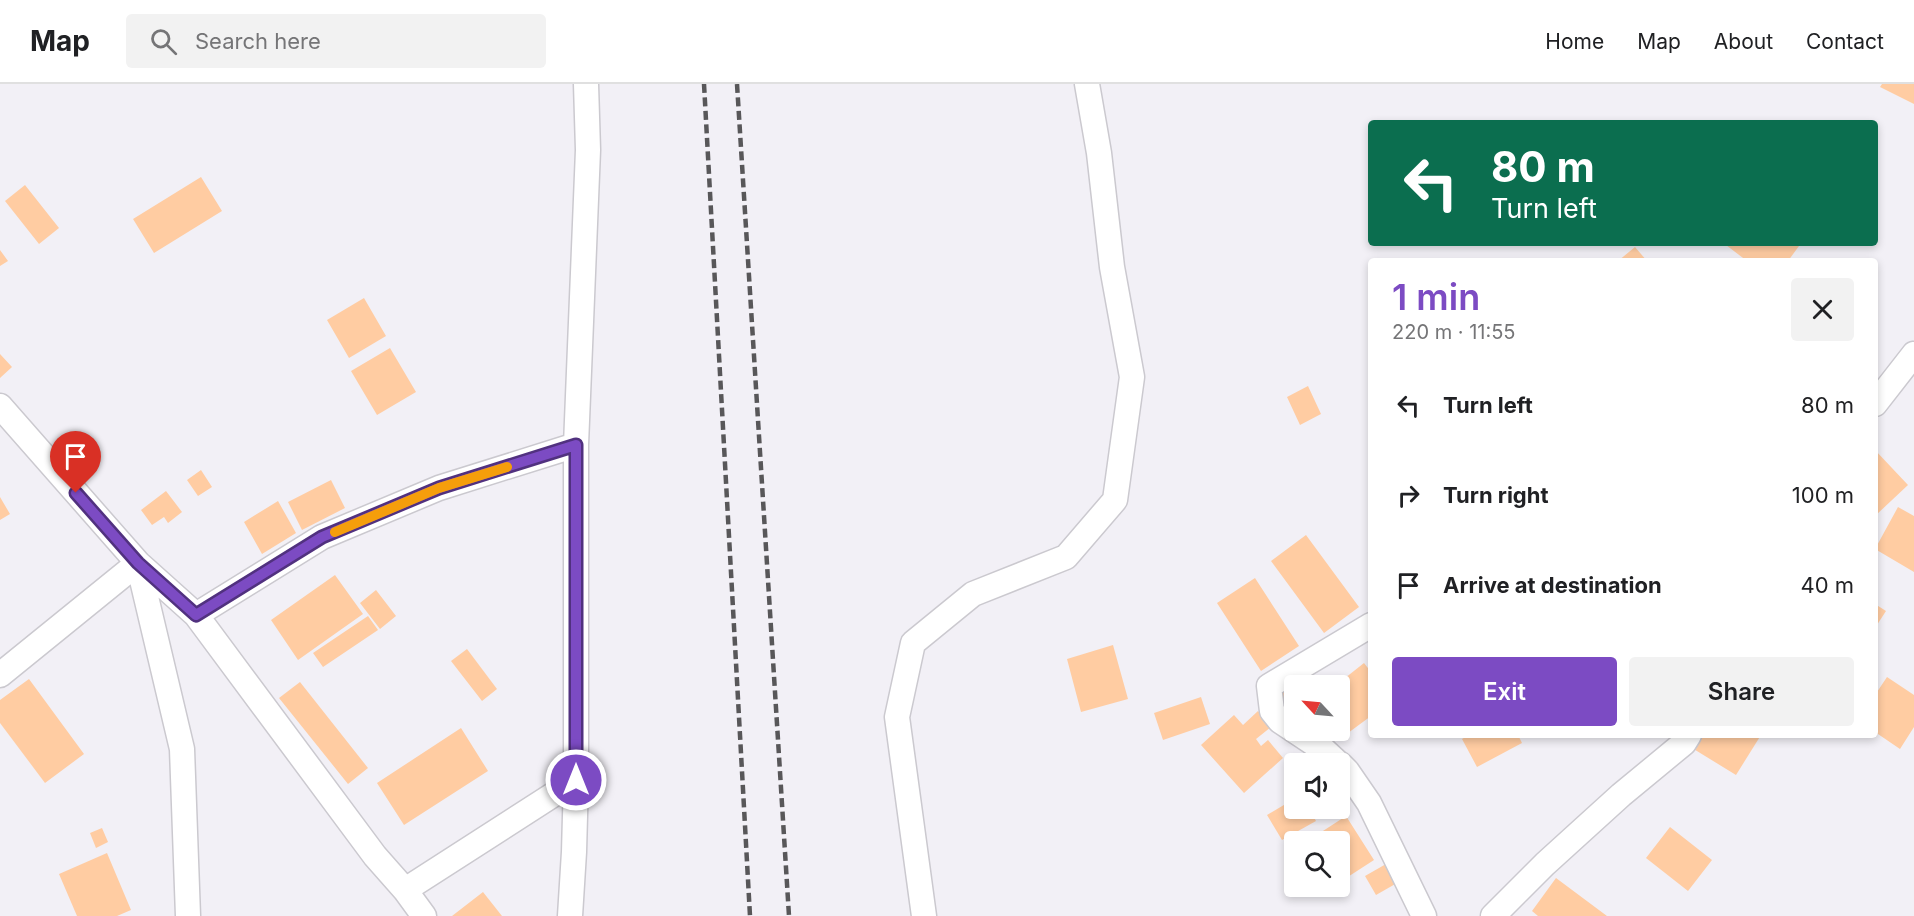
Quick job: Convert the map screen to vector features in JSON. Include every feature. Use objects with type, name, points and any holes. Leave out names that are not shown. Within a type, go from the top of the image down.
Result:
[{"type":"street","points":[[570,916],[576,780],[576,445],[588,150],[586,84]]},
{"type":"street","points":[[924,916],[897,717],[913,643],[973,594],[1066,557],[1115,500],[1132,377],[1112,267],[1099,153],[1087,84]]},
{"type":"street","points":[[1878,400],[1914,354]]},
{"type":"street","points":[[0,406],[138,563],[196,615],[375,856],[424,916]]},
{"type":"street","points":[[196,615],[322,537],[439,488],[576,445]]},
{"type":"street","points":[[0,675],[138,563]]},
{"type":"street","points":[[138,563],[182,749],[188,916]]},
{"type":"street","points":[[1327,753],[1280,721],[1272,711],[1269,686],[1368,627]]},
{"type":"street","points":[[1494,916],[1545,864],[1687,738]]},
{"type":"street","points":[[1350,775],[1369,803],[1424,916]]},
{"type":"street","points":[[405,890],[576,780]]},
{"type":"building","points":[[1882,84],[1914,84],[1914,104],[1880,87]]},
{"type":"building","points":[[201,177],[222,211],[154,253],[133,219]]},
{"type":"building","points":[[25,185],[59,228],[39,244],[5,201]]},
{"type":"building","points":[[1727,246],[1799,246],[1790,258],[1743,258]]},
{"type":"building","points":[[1635,247],[1644,258],[1622,258]]},
{"type":"building","points":[[0,250],[8,261],[0,266]]},
{"type":"building","points":[[364,298],[386,336],[349,358],[327,320]]},
{"type":"building","points":[[390,348],[416,392],[377,415],[351,371]]},
{"type":"building","points":[[0,354],[12,367],[0,378]]},
{"type":"building","points":[[1308,386],[1321,414],[1300,425],[1287,397]]},
{"type":"building","points":[[1878,453],[1908,485],[1878,513]]},
{"type":"building","points":[[201,470],[212,487],[198,496],[187,480]]},
{"type":"building","points":[[331,480],[345,508],[302,530],[288,502]]},
{"type":"building","points":[[166,491],[182,512],[168,523],[164,517],[152,525],[141,510]]},
{"type":"building","points":[[0,497],[10,514],[0,520]]},
{"type":"building","points":[[278,501],[296,533],[262,554],[244,522]]},
{"type":"building","points":[[1898,507],[1914,516],[1914,572],[1878,551],[1878,544]]},
{"type":"building","points":[[1306,535],[1359,607],[1324,633],[1271,561]]},
{"type":"building","points":[[335,575],[363,614],[298,660],[271,620]]},
{"type":"building","points":[[1255,578],[1299,646],[1261,671],[1217,603]]},
{"type":"building","points":[[376,590],[396,616],[380,629],[360,603]]},
{"type":"building","points":[[1878,606],[1886,611],[1878,623]]},
{"type":"building","points":[[368,616],[378,630],[323,667],[313,653]]},
{"type":"building","points":[[1113,645],[1128,699],[1081,712],[1067,659]]},
{"type":"building","points":[[467,649],[497,689],[482,701],[451,661]]},
{"type":"building","points":[[1364,663],[1368,668],[1368,718],[1350,732],[1349,675]]},
{"type":"building","points":[[1887,677],[1914,695],[1914,727],[1900,749],[1878,734],[1878,690]]},
{"type":"building","points":[[29,679],[84,754],[45,783],[0,723],[0,700]]},
{"type":"building","points":[[300,682],[368,768],[348,784],[279,698]]},
{"type":"building","points":[[1284,688],[1284,704],[1276,696]]},
{"type":"building","points":[[1201,697],[1210,724],[1163,740],[1154,713]]},
{"type":"building","points":[[1258,711],[1271,727],[1256,739],[1261,746],[1268,740],[1283,758],[1244,793],[1201,745],[1234,715],[1243,725]]},
{"type":"building","points":[[461,728],[488,771],[404,825],[377,783]]},
{"type":"building","points":[[1520,738],[1522,743],[1477,767],[1462,739]]},
{"type":"building","points":[[1698,738],[1759,738],[1736,775],[1692,748]]},
{"type":"building","points":[[1284,805],[1284,819],[1315,819],[1316,821],[1298,831],[1284,831],[1282,840],[1267,815]]},
{"type":"building","points":[[1341,819],[1348,819],[1374,860],[1350,876],[1350,831],[1323,831]]},
{"type":"building","points":[[1670,827],[1712,860],[1688,891],[1646,858]]},
{"type":"building","points":[[102,828],[108,842],[96,848],[90,833]]},
{"type":"building","points":[[107,853],[131,910],[117,916],[77,916],[59,874]]},
{"type":"building","points":[[1386,864],[1397,883],[1376,895],[1365,876]]},
{"type":"building","points":[[1556,878],[1607,916],[1538,916],[1532,911]]},
{"type":"building","points":[[483,892],[502,916],[452,916]]},
{"type":"railway","points":[[704,84],[750,916]]},
{"type":"railway","points":[[737,84],[789,916]]},
{"type":"slow traffic","points":[[335,532],[439,488],[507,467]]},
{"type":"route","points":[[76,493],[138,563],[196,615],[322,537],[439,488],[576,445],[576,780]]}]
